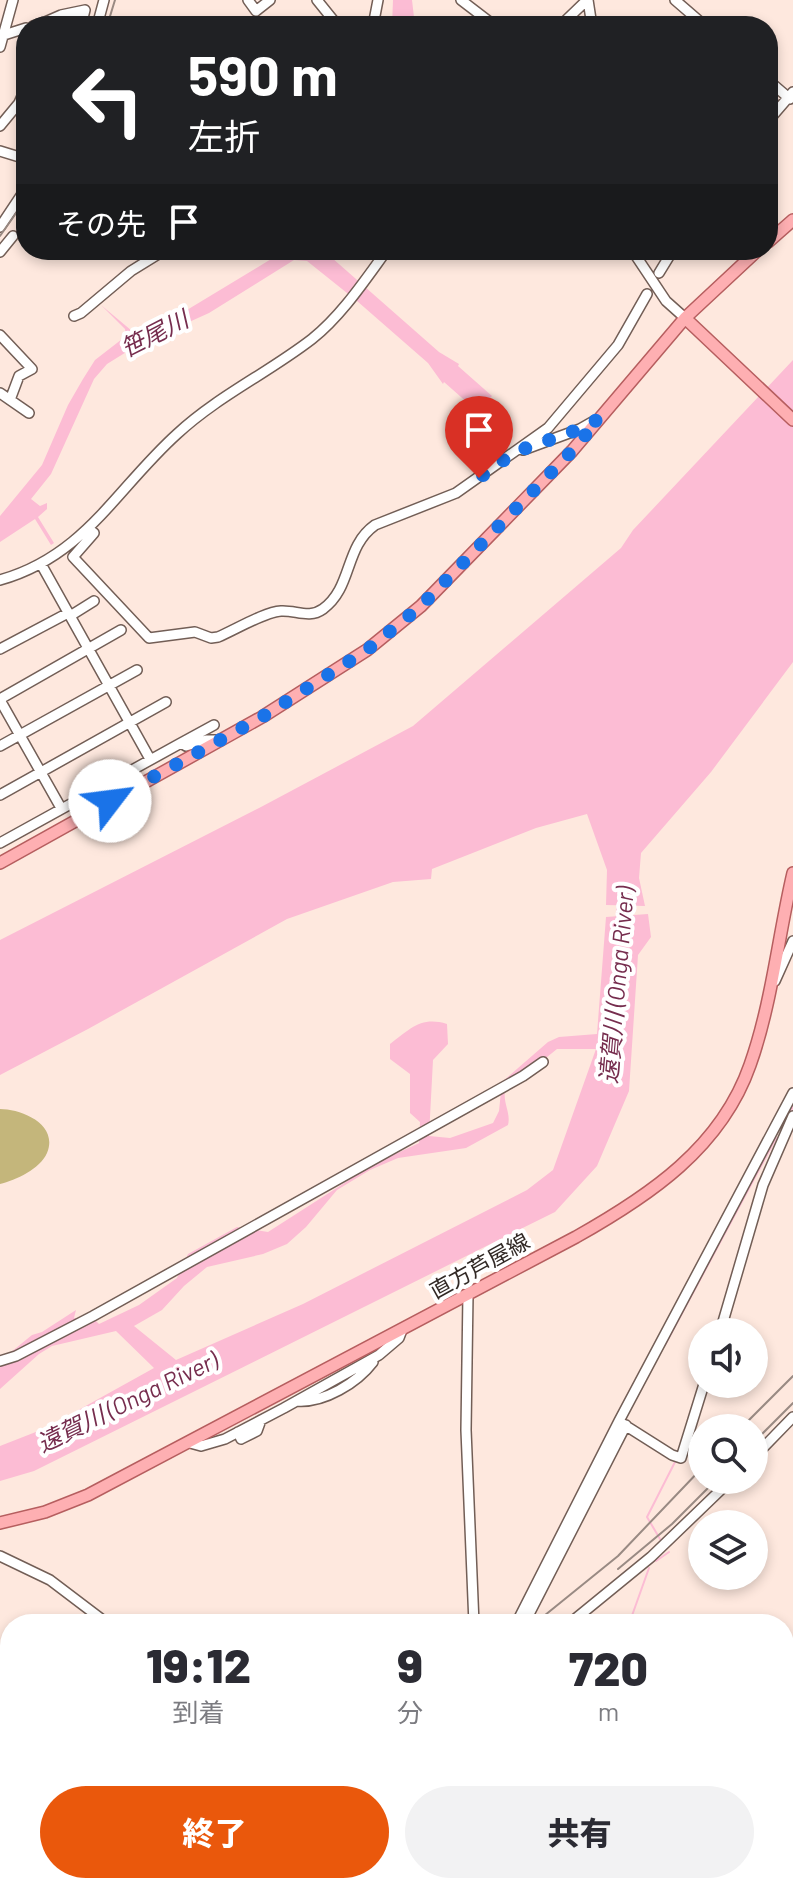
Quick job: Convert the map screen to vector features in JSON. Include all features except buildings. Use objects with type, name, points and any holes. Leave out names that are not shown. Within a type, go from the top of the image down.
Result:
[{"type":"main road","points":[[0,863],[321,681],[367,650],[410,615],[572,451],[688,321],[748,260]]},
{"type":"main road","points":[[688,321],[793,420]]},
{"type":"main road","name":"直方芦屋線","points":[[0,1523],[67,1504],[190,1443],[631,1206],[687,1162],[728,1110],[750,1067],[769,995],[793,873]]},
{"type":"street","points":[[0,47],[5,11],[13,0]]},
{"type":"street","points":[[248,0],[256,11],[270,0]]},
{"type":"street","points":[[317,0],[330,16]]},
{"type":"street","points":[[461,0],[482,16]]},
{"type":"street","points":[[570,16],[587,0]]},
{"type":"street","points":[[675,0],[693,16]]},
{"type":"street","points":[[59,16],[85,10],[84,16]]},
{"type":"street","points":[[4,35],[16,31]]},
{"type":"street","points":[[0,126],[16,107]]},
{"type":"street","points":[[0,227],[16,203]]},
{"type":"street","points":[[0,252],[13,236]]},
{"type":"street","points":[[74,316],[149,260]]},
{"type":"street","points":[[0,580],[41,564],[70,546],[176,434],[212,404],[315,337],[345,306],[380,260]]},
{"type":"street","points":[[639,260],[666,301],[688,321]]},
{"type":"street","points":[[659,273],[667,260]]},
{"type":"street","points":[[89,529],[94,533],[73,557],[149,638],[195,632],[211,638],[218,637],[271,613],[284,610],[302,615],[324,609],[346,578],[359,538],[366,532],[375,525],[456,493],[548,428],[618,345],[647,294]]},
{"type":"street","points":[[0,335],[32,369],[19,376],[3,397],[29,413]]},
{"type":"street","points":[[515,452],[599,419]]},
{"type":"street","points":[[41,564],[150,759]]},
{"type":"street","points":[[0,649],[94,601]]},
{"type":"street","points":[[61,808],[0,699],[121,630]]},
{"type":"street","points":[[0,746],[137,670]]},
{"type":"street","points":[[0,795],[166,702]]},
{"type":"street","points":[[0,843],[214,725]]},
{"type":"street","points":[[181,743],[186,746],[219,740]]},
{"type":"street","points":[[769,995],[793,941]]},
{"type":"street","points":[[0,1361],[16,1356],[93,1316],[543,1062]]},
{"type":"street","points":[[521,1614],[619,1421],[793,1093]]},
{"type":"street","points":[[724,1318],[763,1185],[793,1116]]},
{"type":"street","points":[[468,1294],[466,1430],[474,1614]]},
{"type":"street","points":[[190,1443],[201,1446],[261,1420],[378,1356],[399,1338],[402,1330]]},
{"type":"street","points":[[529,1614],[624,1424],[681,1458],[700,1398]]},
{"type":"street","points":[[768,1443],[793,1417]]},
{"type":"street","points":[[581,1614],[651,1557],[716,1494]]},
{"type":"street","points":[[0,1556],[50,1580],[95,1614]]},
{"type":"shaded area","points":[[0,1109],[36,1120],[48,1134],[49,1143],[44,1159],[33,1169],[0,1184]]},
{"type":"water","points":[[393,0],[412,0],[414,16],[392,16]]},
{"type":"water","name":"笹尾川","points":[[269,260],[294,260],[209,313],[136,346],[107,364],[94,379],[51,474],[31,499],[40,506],[47,503],[47,509],[38,517],[54,543],[51,545],[35,519],[0,542],[0,516],[42,465],[83,379],[95,360],[126,336],[125,329],[101,305],[132,331],[152,327],[177,316]]},
{"type":"water","points":[[294,260],[334,260],[439,352],[459,364],[492,396],[478,412],[443,384],[428,363],[307,261]]},
{"type":"water","points":[[793,360],[793,662],[711,772],[641,853],[639,878],[645,906],[606,905],[607,870],[587,814],[536,828],[432,869],[431,879],[393,882],[287,919],[0,1075],[0,940],[413,726],[621,548],[633,530]]},
{"type":"water","points":[[648,914],[651,937],[638,955],[629,1091],[597,1166],[555,1212],[34,1471],[0,1481],[0,1446],[46,1428],[154,1368],[116,1331],[52,1346],[0,1389],[0,1361],[32,1335],[76,1310],[74,1318],[94,1319],[99,1324],[139,1305],[177,1278],[188,1254],[237,1227],[268,1232],[374,1164],[419,1143],[420,1122],[410,1113],[410,1074],[390,1059],[390,1044],[416,1025],[430,1022],[447,1024],[448,1044],[433,1060],[429,1136],[450,1138],[493,1123],[499,1111],[502,1082],[548,1042],[559,1037],[597,1034],[606,917]],"holes":[[[557,1049],[596,1049],[553,1170],[527,1190],[303,1304],[176,1360],[134,1326],[162,1310],[207,1267],[263,1254],[287,1244],[337,1190],[370,1170],[398,1158],[466,1148],[508,1125],[505,1091]]]},
{"type":"waterway","name":"遠賀川 (Onga River)","points":[[621,932],[623,891]]},
{"type":"waterway","points":[[776,1144],[793,1106]]},
{"type":"waterway","points":[[665,1345],[776,1138]]},
{"type":"waterway","points":[[729,1285],[743,1237]]},
{"type":"waterway","points":[[660,1539],[647,1517],[676,1460]]},
{"type":"waterway","points":[[656,1561],[669,1552]]},
{"type":"waterway","points":[[633,1614],[649,1568]]},
{"type":"tram line","points":[[110,16],[115,0]]},
{"type":"tram line","points":[[0,236],[16,213]]},
{"type":"railway","points":[[755,1414],[793,1376]]},
{"type":"railway","points":[[768,1428],[793,1403]]},
{"type":"railway","points":[[546,1614],[618,1556],[688,1483]]},
{"type":"railway","points":[[618,1569],[702,1494]]},
{"type":"route","points":[[110,801],[262,717],[367,650],[421,606],[572,451],[599,419],[515,452],[479,478]]}]
